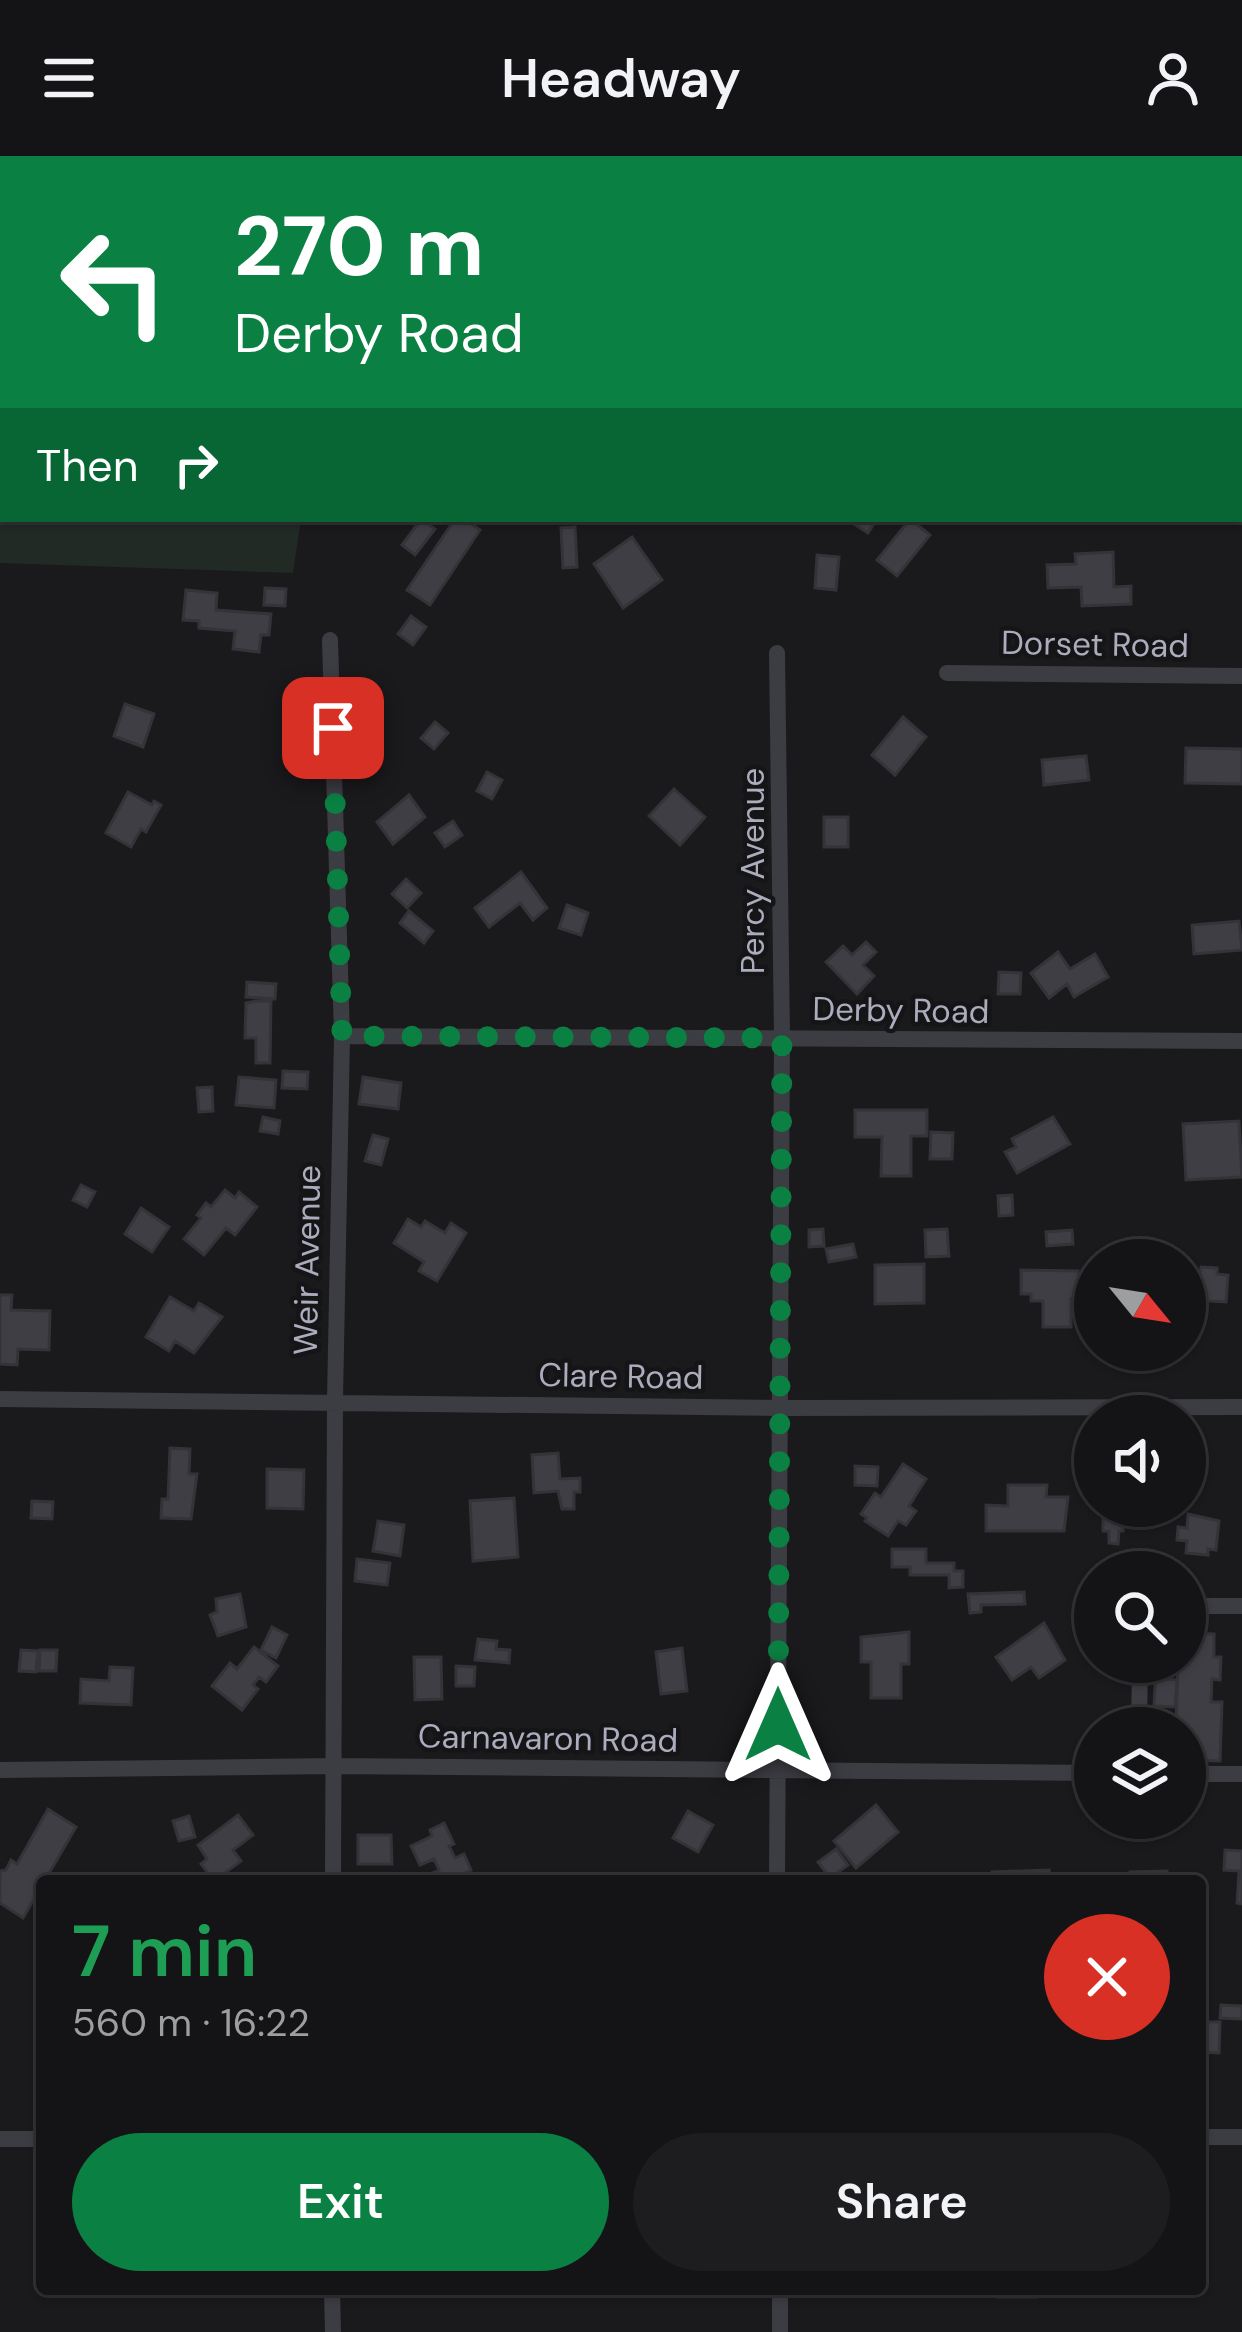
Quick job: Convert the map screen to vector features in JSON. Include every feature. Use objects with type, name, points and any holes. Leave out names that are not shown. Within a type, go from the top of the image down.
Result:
[{"type":"street","name":"Weir Avenue","points":[[330,640],[342,1036],[334,1400],[333,1875]]},
{"type":"street","name":"Percy Avenue","points":[[777,1875],[782,1038],[778,653]]},
{"type":"street","name":"Dorset Road","points":[[947,673],[1242,676]]},
{"type":"street","name":"Derby Road","points":[[342,1036],[1242,1041]]},
{"type":"street","name":"Clare Road","points":[[0,1399],[781,1408],[1242,1407]]},
{"type":"street","points":[[1206,1606],[1242,1606]]},
{"type":"street","name":"Carnavaron Road","points":[[0,1770],[334,1766],[1074,1773]]},
{"type":"street","points":[[1206,1774],[1242,1774]]},
{"type":"street","points":[[1206,2137],[1242,2137]]},
{"type":"street","points":[[0,2139],[36,2139]]},
{"type":"street","points":[[332,2295],[333,2332]]},
{"type":"street","points":[[779,2295],[780,2332]]},
{"type":"shaded area","points":[[0,522],[301,522],[293,573],[0,563]]},
{"type":"building","points":[[419,522],[435,529],[415,555],[402,545]]},
{"type":"building","points":[[453,522],[468,522],[480,530],[430,605],[407,590]]},
{"type":"building","points":[[851,522],[875,522],[868,533]]},
{"type":"building","points":[[908,522],[930,535],[897,576],[877,560]]},
{"type":"building","points":[[575,527],[577,567],[563,568],[561,528]]},
{"type":"building","points":[[632,537],[662,580],[623,608],[594,564]]},
{"type":"building","points":[[1113,552],[1114,587],[1131,586],[1131,604],[1082,606],[1081,587],[1048,588],[1047,565],[1076,564],[1075,554]]},
{"type":"building","points":[[817,555],[839,557],[836,590],[815,588]]},
{"type":"building","points":[[265,588],[286,589],[285,606],[264,605]]},
{"type":"building","points":[[186,590],[217,593],[216,610],[271,614],[269,635],[261,635],[259,652],[233,649],[235,631],[199,628],[199,621],[183,620]]},
{"type":"building","points":[[411,616],[426,627],[413,645],[398,634]]},
{"type":"building","points":[[125,704],[154,714],[143,747],[114,736]]},
{"type":"building","points":[[903,717],[926,737],[895,775],[872,755]]},
{"type":"building","points":[[435,722],[448,733],[434,749],[421,738]]},
{"type":"building","points":[[1186,748],[1242,749],[1242,784],[1185,783]]},
{"type":"building","points":[[1086,756],[1089,780],[1044,785],[1042,760]]},
{"type":"building","points":[[487,772],[502,780],[492,799],[477,791]]},
{"type":"building","points":[[674,789],[705,817],[680,845],[649,816]]},
{"type":"building","points":[[128,792],[161,805],[131,847],[106,833]]},
{"type":"building","points":[[409,795],[425,817],[393,844],[377,822]]},
{"type":"building","points":[[824,817],[848,817],[848,847],[824,847]]},
{"type":"building","points":[[453,821],[462,835],[445,847],[435,833]]},
{"type":"building","points":[[521,872],[547,908],[533,920],[520,903],[489,927],[475,908]]},
{"type":"building","points":[[406,879],[421,893],[407,908],[392,894]]},
{"type":"building","points":[[567,905],[588,913],[581,935],[559,928]]},
{"type":"building","points":[[409,911],[433,931],[424,943],[400,923]]},
{"type":"building","points":[[1239,921],[1242,950],[1194,954],[1192,925]]},
{"type":"building","points":[[866,942],[876,952],[863,965],[874,976],[857,994],[826,962],[843,946],[852,955]]},
{"type":"building","points":[[1058,952],[1070,969],[1095,954],[1108,977],[1074,997],[1067,984],[1049,998],[1031,973]]},
{"type":"building","points":[[999,972],[1021,973],[1020,994],[998,994]]},
{"type":"building","points":[[247,982],[276,984],[275,999],[246,997]]},
{"type":"building","points":[[271,1001],[270,1063],[256,1063],[256,1038],[245,1038],[246,1003]]},
{"type":"building","points":[[283,1071],[308,1072],[307,1089],[282,1088]]},
{"type":"building","points":[[239,1077],[276,1080],[274,1108],[236,1105]]},
{"type":"building","points":[[363,1077],[401,1083],[398,1109],[359,1104]]},
{"type":"building","points":[[212,1087],[213,1111],[199,1112],[197,1088]]},
{"type":"building","points":[[855,1110],[927,1110],[927,1136],[911,1136],[911,1176],[881,1176],[882,1137],[855,1137]]},
{"type":"building","points":[[263,1117],[280,1121],[278,1134],[260,1131]]},
{"type":"building","points":[[1053,1117],[1070,1144],[1017,1173],[1005,1152],[1016,1147],[1012,1139]]},
{"type":"building","points":[[1239,1121],[1242,1177],[1186,1180],[1183,1124]]},
{"type":"building","points":[[931,1132],[953,1133],[952,1159],[930,1159]]},
{"type":"building","points":[[373,1135],[388,1139],[381,1165],[365,1161]]},
{"type":"building","points":[[81,1185],[95,1192],[87,1207],[73,1200]]},
{"type":"building","points":[[225,1190],[235,1198],[239,1192],[257,1207],[235,1235],[226,1228],[204,1255],[184,1239],[206,1203],[211,1207]]},
{"type":"building","points":[[1012,1195],[1013,1215],[999,1216],[998,1196]]},
{"type":"building","points":[[141,1208],[169,1227],[152,1252],[125,1234]]},
{"type":"building","points":[[408,1219],[421,1227],[425,1221],[445,1233],[451,1223],[466,1233],[437,1281],[419,1271],[424,1262],[394,1243]]},
{"type":"building","points":[[823,1229],[824,1246],[809,1247],[809,1230]]},
{"type":"building","points":[[947,1229],[949,1256],[926,1257],[925,1230]]},
{"type":"building","points":[[1072,1230],[1073,1244],[1047,1246],[1046,1232]]},
{"type":"building","points":[[853,1244],[856,1257],[829,1262],[826,1249]]},
{"type":"building","points":[[924,1264],[924,1303],[875,1304],[875,1265]]},
{"type":"building","points":[[1206,1267],[1228,1275],[1226,1302],[1206,1301]]},
{"type":"building","points":[[1021,1270],[1074,1271],[1071,1327],[1043,1327],[1043,1301],[1031,1301],[1031,1294],[1021,1294]]},
{"type":"building","points":[[0,1295],[12,1295],[11,1310],[50,1311],[49,1350],[18,1349],[17,1365],[0,1364]]},
{"type":"building","points":[[170,1297],[194,1311],[199,1303],[222,1317],[194,1353],[175,1341],[169,1351],[146,1337]]},
{"type":"building","points":[[170,1448],[190,1449],[189,1474],[197,1474],[191,1519],[161,1518],[162,1499],[168,1499]]},
{"type":"building","points":[[558,1453],[560,1479],[580,1478],[574,1509],[562,1509],[558,1491],[534,1493],[532,1455]]},
{"type":"building","points":[[903,1464],[926,1479],[909,1506],[916,1511],[906,1525],[898,1521],[888,1536],[861,1514],[875,1493],[881,1497]]},
{"type":"building","points":[[855,1466],[878,1467],[877,1486],[855,1485]]},
{"type":"building","points":[[267,1469],[304,1470],[303,1509],[267,1508]]},
{"type":"building","points":[[1008,1485],[1047,1485],[1046,1497],[1068,1497],[1064,1531],[986,1531],[986,1505],[1008,1506]]},
{"type":"building","points":[[514,1498],[518,1557],[473,1561],[470,1501]]},
{"type":"building","points":[[32,1501],[53,1502],[52,1519],[31,1518]]},
{"type":"building","points":[[1206,1518],[1219,1521],[1216,1550],[1208,1549],[1208,1555],[1186,1551],[1187,1541],[1177,1540],[1178,1527],[1206,1527]]},
{"type":"building","points":[[378,1521],[404,1525],[400,1556],[373,1551]]},
{"type":"building","points":[[1103,1527],[1123,1527],[1118,1544],[1109,1543],[1109,1531]]},
{"type":"building","points":[[892,1549],[926,1549],[926,1563],[954,1563],[954,1571],[963,1571],[963,1587],[949,1588],[949,1575],[910,1575],[910,1567],[892,1567]]},
{"type":"building","points":[[357,1559],[390,1563],[387,1585],[355,1581]]},
{"type":"building","points":[[1024,1592],[1025,1604],[981,1605],[981,1612],[970,1613],[968,1594]]},
{"type":"building","points":[[240,1594],[246,1627],[218,1636],[210,1615],[217,1612],[216,1599]]},
{"type":"building","points":[[1044,1623],[1065,1660],[1039,1678],[1031,1667],[1012,1680],[996,1657]]},
{"type":"building","points":[[272,1627],[287,1635],[276,1658],[261,1650]]},
{"type":"building","points":[[909,1632],[909,1664],[901,1664],[901,1698],[871,1698],[871,1662],[861,1662],[861,1637]]},
{"type":"building","points":[[1206,1634],[1214,1634],[1214,1657],[1221,1657],[1220,1680],[1212,1679],[1211,1702],[1222,1702],[1220,1761],[1206,1761],[1206,1707],[1177,1707],[1177,1683],[1206,1683]]},
{"type":"building","points":[[478,1639],[497,1641],[496,1649],[510,1650],[509,1663],[475,1660]]},
{"type":"building","points":[[254,1647],[278,1666],[266,1682],[259,1677],[253,1685],[258,1689],[242,1710],[212,1686],[230,1663],[237,1669]]},
{"type":"building","points":[[682,1648],[687,1691],[661,1694],[656,1652]]},
{"type":"building","points":[[21,1650],[38,1651],[36,1672],[19,1671]]},
{"type":"building","points":[[40,1650],[57,1650],[56,1671],[39,1671]]},
{"type":"building","points":[[414,1657],[441,1657],[442,1699],[415,1700]]},
{"type":"building","points":[[456,1666],[475,1667],[474,1686],[456,1686]]},
{"type":"building","points":[[110,1667],[133,1668],[131,1705],[80,1703],[81,1679],[109,1681]]},
{"type":"building","points":[[1155,1683],[1177,1683],[1175,1707],[1154,1706]]},
{"type":"building","points":[[876,1805],[898,1832],[856,1868],[834,1841]]},
{"type":"building","points":[[48,1809],[76,1827],[48,1875],[36,1875],[36,1896],[23,1918],[0,1903],[0,1871],[11,1860],[17,1864]]},
{"type":"building","points":[[688,1811],[713,1825],[698,1852],[673,1838]]},
{"type":"building","points":[[238,1815],[253,1835],[233,1850],[241,1861],[222,1875],[209,1875],[201,1864],[207,1859],[198,1845]]},
{"type":"building","points":[[189,1816],[195,1837],[179,1841],[173,1821]]},
{"type":"building","points":[[444,1823],[455,1858],[464,1854],[471,1870],[461,1875],[428,1875],[439,1870],[434,1859],[420,1865],[411,1846],[432,1836],[430,1830]]},
{"type":"building","points":[[358,1835],[391,1835],[392,1864],[358,1864]]},
{"type":"building","points":[[836,1849],[848,1865],[828,1875],[818,1862]]},
{"type":"building","points":[[1225,1850],[1242,1851],[1242,1904],[1237,1903],[1239,1871],[1224,1870]]},
{"type":"building","points":[[1049,1870],[1049,1875],[992,1875]]},
{"type":"building","points":[[1167,1871],[1167,1875],[1130,1875]]},
{"type":"building","points":[[1221,2005],[1242,2006],[1242,2019],[1220,2018]]},
{"type":"building","points":[[1206,2022],[1220,2022],[1219,2053],[1206,2052]]},
{"type":"route","points":[[333,728],[342,1036],[782,1038],[778,1725]]}]
